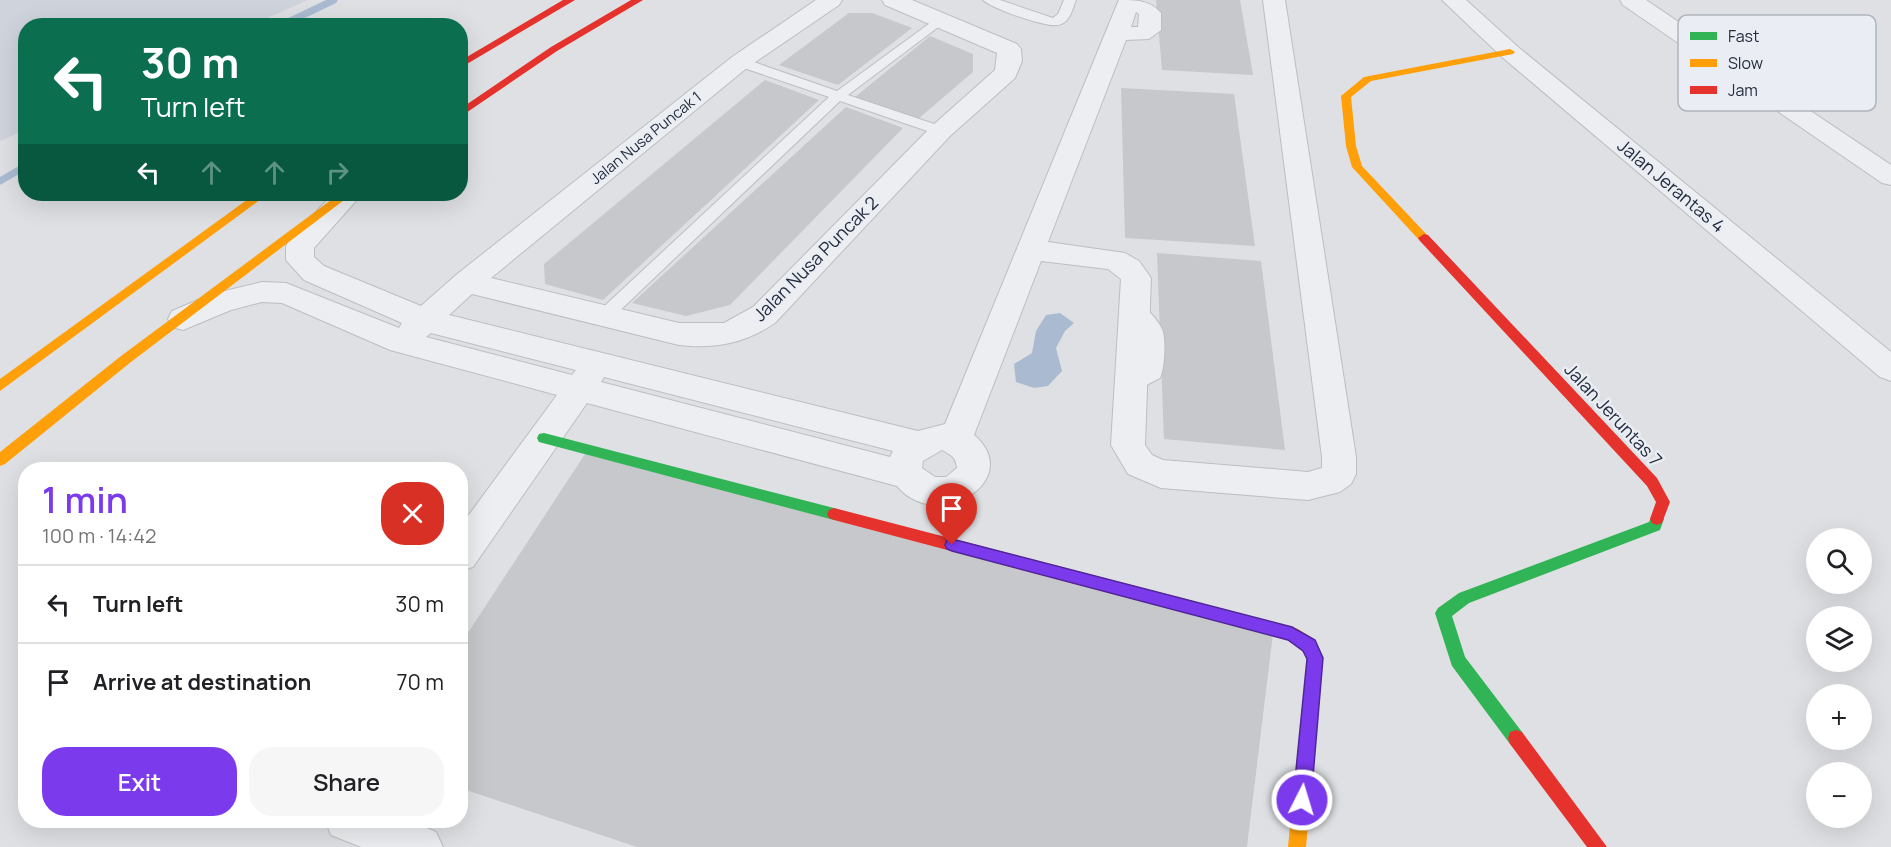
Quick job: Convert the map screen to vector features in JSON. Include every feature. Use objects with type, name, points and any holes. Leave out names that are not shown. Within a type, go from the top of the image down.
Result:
[{"type":"street","points":[[468,60],[570,0]]},
{"type":"street","points":[[468,108],[554,49],[638,0]]},
{"type":"street","name":"Jalan Nusa Puncak 1","points":[[401,342],[466,282],[740,62],[831,0]]},
{"type":"street","points":[[893,0],[941,18]]},
{"type":"street","points":[[1031,250],[1115,260],[1129,268],[1136,278],[1128,445],[1134,460],[1144,468],[1161,474],[1308,486],[1328,482],[1339,474],[1339,457],[1274,0]]},
{"type":"street","name":"Jalan Jerantas 4","points":[[1453,0],[1510,52],[1891,369]]},
{"type":"street","points":[[1631,0],[1678,32]]},
{"type":"street","points":[[955,440],[1116,33],[1141,34],[1149,30],[1150,13],[1129,1]]},
{"type":"street","name":"Jalan Nusa Puncak 2","points":[[466,282],[679,334],[713,338],[746,329],[764,315],[942,131],[1006,74],[1010,61],[1009,49],[941,18]]},
{"type":"street","name":"Jalan Jeruntas 7","points":[[1510,52],[1368,79],[1346,96],[1349,126],[1357,166],[1652,482],[1662,502],[1655,526],[1464,598],[1443,613],[1458,661],[1598,847]]},
{"type":"street","points":[[1794,111],[1891,177]]},
{"type":"street","points":[[0,386],[252,201]]},
{"type":"street","points":[[0,460],[126,359],[338,201]]},
{"type":"street","points":[[341,201],[300,246],[300,260],[314,273],[424,320],[589,376],[908,475],[924,489],[948,492],[960,487],[974,472],[975,462],[972,453],[965,445],[944,437],[932,438],[918,444],[908,454],[906,468],[908,475]]},
{"type":"street","points":[[179,321],[223,301],[262,292],[286,293],[401,342],[589,376],[918,444]]},
{"type":"street","points":[[468,545],[589,376]]},
{"type":"street","points":[[544,438],[1292,634],[1309,645],[1315,658],[1297,847]]},
{"type":"street","points":[[368,828],[421,847]]},
{"type":"lane","points":[[989,0],[1046,21],[1056,22],[1064,16],[1070,0]]},
{"type":"lane","points":[[604,316],[838,96],[941,18]]},
{"type":"lane","points":[[740,62],[942,131]]},
{"type":"shaded area","points":[[0,0],[308,0],[268,18],[18,18],[18,133],[0,141]]},
{"type":"water","points":[[1060,313],[1074,323],[1065,331],[1056,348],[1062,371],[1048,386],[1034,388],[1016,382],[1014,364],[1032,353],[1036,331],[1046,315]]},
{"type":"building","points":[[1156,0],[1240,0],[1253,75],[1162,70]]},
{"type":"building","points":[[849,13],[872,13],[912,28],[838,85],[779,65]]},
{"type":"building","points":[[930,36],[973,54],[973,72],[918,119],[855,97]]},
{"type":"building","points":[[765,80],[819,100],[603,300],[545,284],[544,264]]},
{"type":"building","points":[[1121,88],[1234,94],[1255,246],[1125,238]]},
{"type":"building","points":[[846,107],[903,128],[730,305],[686,316],[632,303]]},
{"type":"building","points":[[1157,253],[1261,261],[1285,450],[1164,439]]},
{"type":"building","points":[[585,454],[1273,633],[1247,847],[637,847],[468,791],[468,633]]},
{"type":"waterway","points":[[297,18],[334,0]]},
{"type":"waterway","points":[[0,181],[18,171]]},
{"type":"traffic: fast","points":[[544,438],[834,514]]},
{"type":"traffic: fast","points":[[1516,738],[1458,661],[1443,613],[1464,598],[1655,526],[1657,519]]},
{"type":"traffic: slow","points":[[1424,238],[1357,167],[1351,146],[1346,96],[1368,79],[1510,52]]},
{"type":"traffic: slow","points":[[0,386],[252,201]]},
{"type":"traffic: slow","points":[[0,460],[126,359],[337,201]]},
{"type":"traffic: slow","points":[[1193,608],[1292,634],[1309,645],[1315,659],[1297,847]]},
{"type":"traffic: jam","points":[[468,60],[570,0]]},
{"type":"traffic: jam","points":[[468,108],[554,49],[638,0]]},
{"type":"traffic: jam","points":[[1424,238],[1652,482],[1663,502],[1657,519]]},
{"type":"traffic: jam","points":[[834,514],[1193,608]]},
{"type":"traffic: jam","points":[[1516,738],[1598,847]]},
{"type":"route","points":[[952,545],[1292,634],[1309,645],[1315,658],[1302,800]]}]
